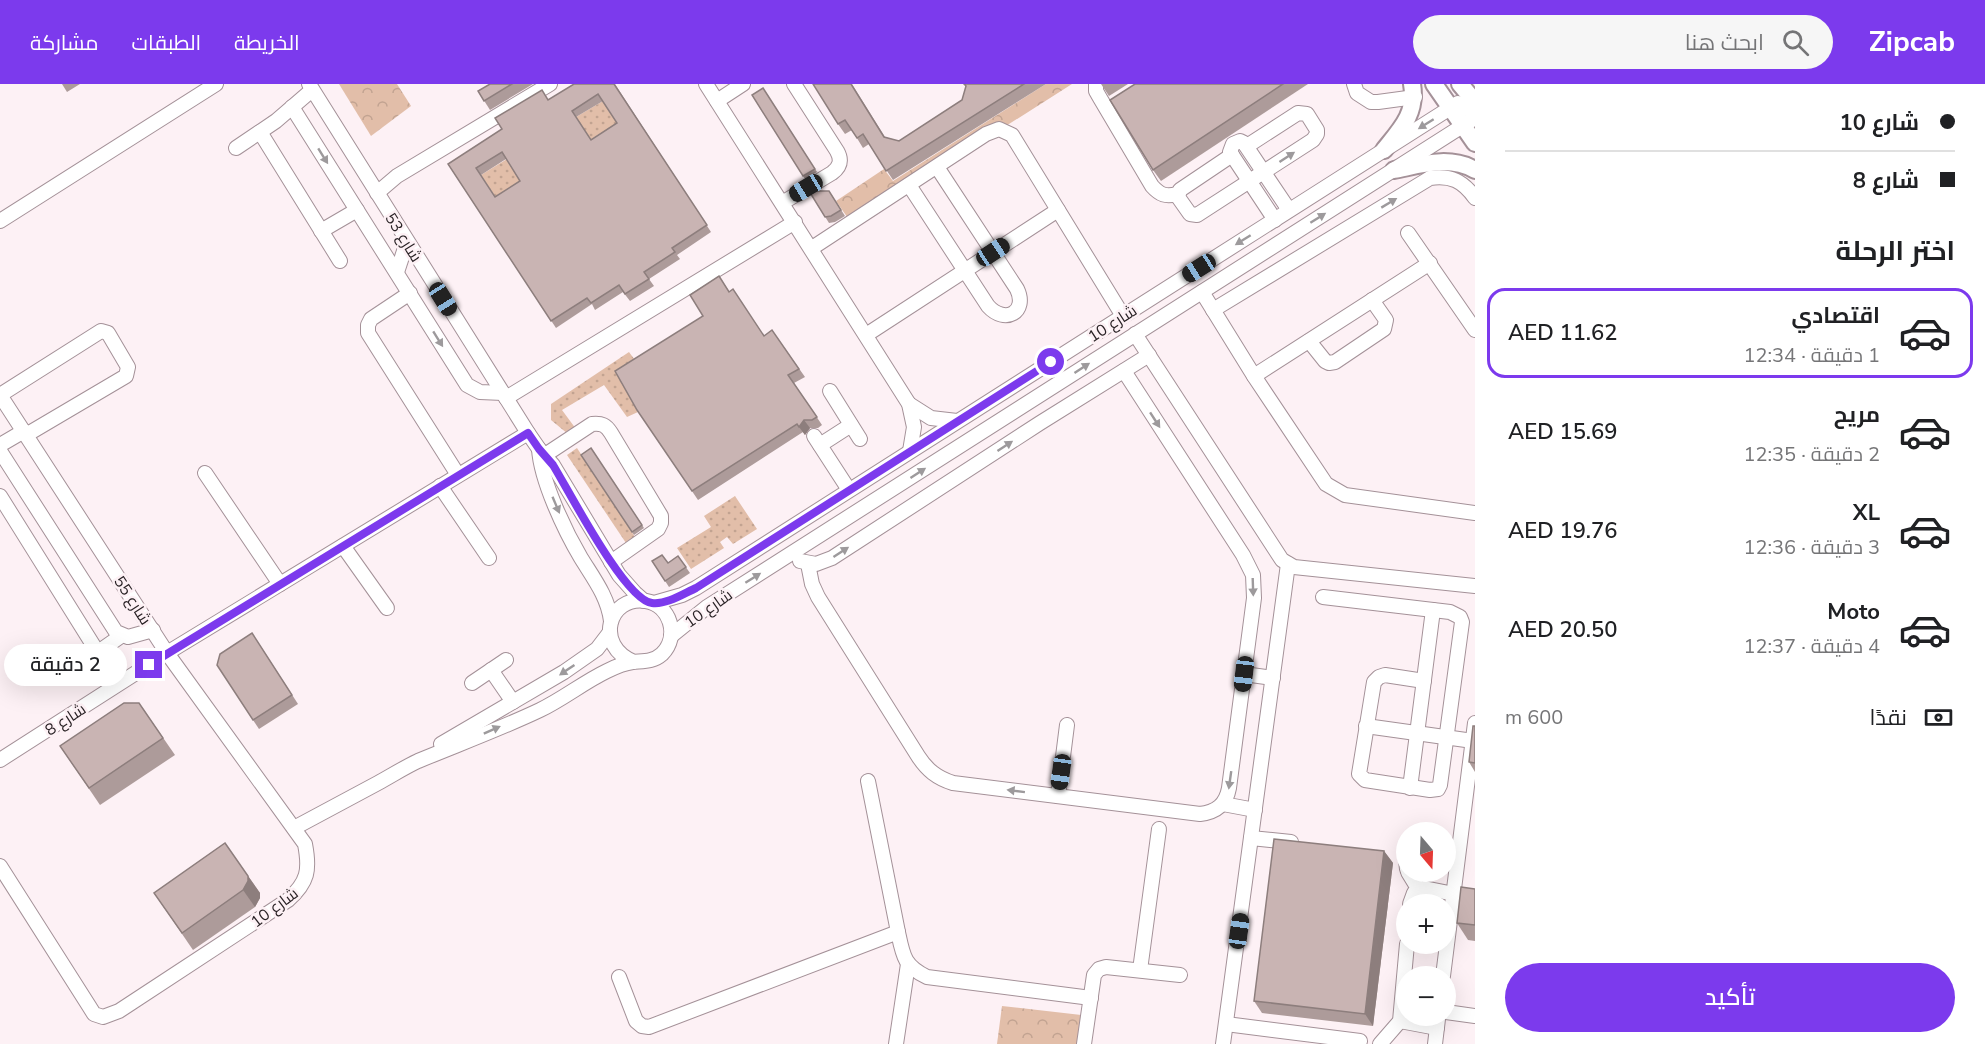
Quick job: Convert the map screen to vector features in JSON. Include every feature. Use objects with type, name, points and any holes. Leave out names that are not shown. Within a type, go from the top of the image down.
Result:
[{"type":"main road","points":[[1434,84],[1451,107],[1469,122],[1475,143]]},
{"type":"main road","points":[[1384,150],[1407,119],[1413,90]]},
{"type":"main road","points":[[1451,107],[1467,108],[1471,97]]},
{"type":"main road","points":[[1394,170],[1440,162],[1455,163],[1475,170]]},
{"type":"street","points":[[0,221],[216,84]]},
{"type":"street","points":[[377,193],[398,176],[550,84]]},
{"type":"street","points":[[706,84],[909,404],[914,427],[910,451]]},
{"type":"street","points":[[717,101],[743,84]]},
{"type":"street","points":[[782,202],[832,173],[840,163],[837,151],[794,84]]},
{"type":"street","points":[[1096,84],[1096,91],[1111,105],[1152,186],[1163,195],[1178,194],[1180,190],[1232,155]]},
{"type":"street","points":[[1354,84],[1357,93],[1371,102],[1413,90]]},
{"type":"street","points":[[236,148],[292,107],[310,87]]},
{"type":"street","name":"شارع 53","points":[[310,87],[611,561],[627,585],[649,602]]},
{"type":"street","points":[[292,107],[467,385],[480,392],[505,395],[795,222]]},
{"type":"street","name":"شارع 10","points":[[649,602],[675,598],[696,588],[1451,107]]},
{"type":"street","points":[[1178,194],[1190,214],[1197,215],[1316,138],[1317,134],[1315,126],[1306,114],[1298,113],[1247,146]]},
{"type":"street","name":"شارع 10","points":[[671,636],[707,607],[1469,122]]},
{"type":"street","points":[[812,248],[992,130],[999,129],[1012,135],[1123,316]]},
{"type":"street","points":[[260,132],[340,261]]},
{"type":"street","points":[[1275,220],[1230,152],[1233,144],[1240,141],[1247,146],[1289,210]]},
{"type":"street","points":[[909,185],[995,314],[1004,316],[1013,314],[1019,306],[1021,297],[937,167]]},
{"type":"street","points":[[1214,310],[1430,178],[1442,176],[1453,178],[1463,184],[1475,198]]},
{"type":"street","points":[[321,231],[357,210]]},
{"type":"street","points":[[866,335],[1058,210]]},
{"type":"street","points":[[1408,232],[1475,330]]},
{"type":"street","points":[[397,272],[407,242]]},
{"type":"street","points":[[1254,376],[1430,263]]},
{"type":"street","points":[[1202,292],[1319,475],[1335,491],[1356,497],[1475,513]]},
{"type":"street","points":[[410,293],[371,319],[368,333],[458,476]]},
{"type":"street","points":[[1309,341],[1324,361],[1329,363],[1340,360],[1384,329],[1386,320],[1372,300]]},
{"type":"street","points":[[0,395],[101,331],[108,333],[128,367],[126,376],[0,445]]},
{"type":"street","points":[[1135,334],[1277,554],[1288,564],[1475,586]]},
{"type":"street","points":[[786,557],[808,564],[816,564],[832,558],[1149,355]]},
{"type":"street","points":[[808,564],[812,584],[818,597],[918,756],[932,774],[953,783],[1200,814],[1217,810],[1223,804],[1229,788],[1254,586],[1249,565],[1124,371]]},
{"type":"street","points":[[830,391],[860,439]]},
{"type":"street","name":"شارع 55","points":[[0,395],[167,653],[294,828]]},
{"type":"street","points":[[909,404],[931,418],[957,421]]},
{"type":"street","points":[[542,452],[592,424],[600,423],[611,433],[661,516],[661,523],[658,529],[611,561]]},
{"type":"street","points":[[849,490],[817,441],[852,425]]},
{"type":"street","name":"شارع 8","points":[[0,760],[167,653],[528,433]]},
{"type":"street","name":"شارع 53","points":[[542,452],[540,462],[553,497],[576,549],[606,599],[610,626]]},
{"type":"street","points":[[2,459],[113,627],[122,636],[128,637],[153,630]]},
{"type":"street","points":[[205,473],[280,584]]},
{"type":"street","points":[[440,486],[489,558]]},
{"type":"street","points":[[0,496],[95,648],[101,650],[122,636]]},
{"type":"street","points":[[343,546],[387,608]]},
{"type":"street","points":[[1223,1044],[1288,564]]},
{"type":"street","points":[[1323,597],[1455,613],[1462,622],[1448,738],[1438,789],[1410,788],[1365,780],[1359,774],[1374,682],[1384,675],[1424,681]]},
{"type":"street","points":[[294,828],[419,761],[552,704],[611,669],[654,659],[662,654],[671,636],[668,617],[662,609],[649,602],[634,601],[624,605],[616,612],[597,649],[564,672],[432,750],[419,761]]},
{"type":"street","points":[[1410,788],[1433,610]]},
{"type":"street","points":[[610,626],[611,642],[616,651],[624,658],[634,662]]},
{"type":"street","points":[[472,683],[506,660]]},
{"type":"street","points":[[491,670],[511,704],[509,714],[517,719]]},
{"type":"street","points":[[1244,674],[1273,678]]},
{"type":"street","points":[[1415,894],[1424,888],[1454,894],[1475,723]]},
{"type":"street","points":[[1058,796],[1067,725]]},
{"type":"street","points":[[1366,726],[1473,741]]},
{"type":"street","points":[[868,781],[903,953],[908,964],[915,971],[927,977],[1091,998]]},
{"type":"street","points":[[1223,804],[1255,810]]},
{"type":"street","name":"شارع 10","points":[[0,866],[94,1014],[103,1017],[129,1005],[278,907],[297,892],[304,882],[309,863],[305,844],[294,828]]},
{"type":"street","points":[[1140,970],[1159,829]]},
{"type":"street","points":[[1251,838],[1307,844]]},
{"type":"street","points":[[1414,882],[1419,890]]},
{"type":"street","points":[[619,977],[636,1021],[642,1026],[649,1027],[898,932]]},
{"type":"street","points":[[896,1044],[908,964]]},
{"type":"street","points":[[1084,1044],[1094,975],[1099,969],[1106,967],[1180,975]]},
{"type":"street","points":[[1456,1013],[1475,1016]]},
{"type":"street","points":[[1226,1024],[1360,1041]]},
{"type":"street","points":[[1380,1044],[1396,1026]]},
{"type":"street","points":[[1435,1044],[1437,1026]]},
{"type":"green space","points":[[339,84],[397,84],[411,106],[371,136]]},
{"type":"green space","points":[[1046,84],[1072,84],[852,224],[836,201],[884,169],[893,181]]},
{"type":"green space","points":[[603,101],[622,130],[595,147],[576,117]]},
{"type":"green space","points":[[507,159],[525,187],[500,204],[481,175]]},
{"type":"green space","points":[[629,352],[640,367],[623,383],[638,412],[627,417],[604,385],[562,410],[576,429],[568,434],[551,420],[551,404]]},
{"type":"green space","points":[[577,448],[637,540],[628,546],[567,455]]},
{"type":"green space","points":[[735,496],[757,529],[733,544],[727,537],[720,542],[724,548],[691,569],[677,548],[711,527],[704,516]]},
{"type":"green space","points":[[1002,1006],[1090,1016],[1086,1044],[997,1044]]},
{"type":"building","points":[[490,84],[512,84],[484,101],[478,91]]},
{"type":"building","points":[[574,84],[614,84],[707,225],[672,248],[675,252],[644,272],[649,279],[625,294],[619,285],[591,303],[587,298],[551,321],[448,164],[502,129],[495,118],[542,90],[548,100]],"holes":[[[598,94],[617,123],[591,140],[572,111]],[[502,152],[520,181],[495,197],[476,168]]]},
{"type":"building","points":[[813,84],[851,84],[884,137],[899,141],[962,100],[966,86],[964,84],[1024,84],[886,171],[863,134],[857,138],[845,120],[838,124]]},
{"type":"building","points":[[1135,84],[1283,84],[1153,170],[1110,100]]},
{"type":"building","points":[[763,88],[815,169],[803,176],[752,95]]},
{"type":"building","points":[[809,191],[829,191],[841,210],[825,217]]},
{"type":"building","points":[[719,276],[729,292],[733,289],[764,336],[772,330],[799,369],[788,375],[817,417],[804,420],[799,427],[797,424],[692,491],[637,410],[615,371],[703,316],[690,295]]},
{"type":"building","points":[[591,448],[642,525],[632,532],[581,455]]},
{"type":"building","points":[[662,555],[668,563],[678,556],[686,567],[665,581],[652,561]]},
{"type":"building","points":[[252,633],[292,695],[253,720],[217,665],[220,654]]},
{"type":"building","points":[[124,703],[139,703],[163,738],[89,788],[60,746]]},
{"type":"building","points":[[1473,726],[1475,726],[1475,763],[1469,762]]},
{"type":"building","points":[[1274,839],[1384,851],[1365,1014],[1254,1001]]},
{"type":"building","points":[[225,843],[248,876],[248,881],[243,890],[182,933],[154,893]]},
{"type":"building","points":[[1461,887],[1475,889],[1475,925],[1457,923]]},
{"type":"route","points":[[149,665],[528,433],[553,465],[627,585],[644,601],[654,603],[668,600],[696,588],[1051,362]]}]
